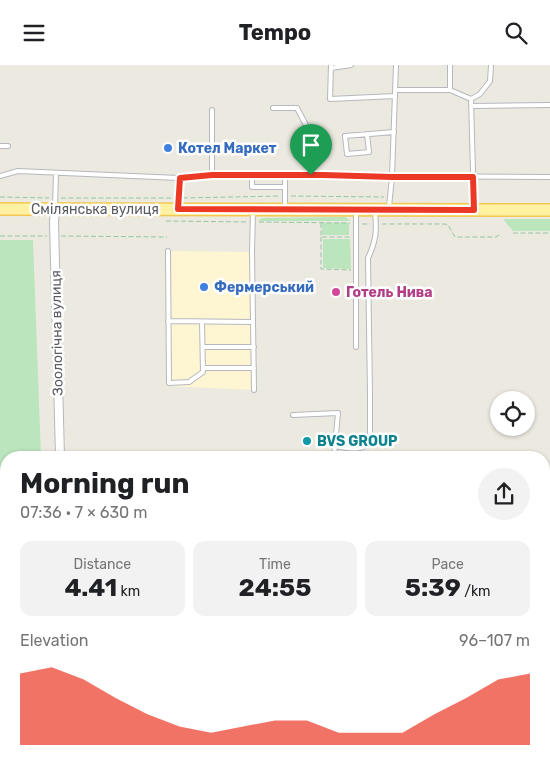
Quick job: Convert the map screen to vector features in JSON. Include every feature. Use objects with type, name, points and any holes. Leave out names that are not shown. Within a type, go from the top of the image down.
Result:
[{"type":"main road","name":"Смілянська вулиця","points":[[0,209],[55,204],[178,204],[252,210],[550,210]]},
{"type":"street","name":"Зоологічна вулиця","points":[[55,204],[54,236],[60,451]]},
{"type":"lane","points":[[351,65],[331,67],[330,99],[395,96]]},
{"type":"lane","points":[[388,210],[392,177],[396,65]]},
{"type":"lane","points":[[450,65],[450,90]]},
{"type":"lane","points":[[472,99],[490,81],[491,65]]},
{"type":"lane","points":[[395,90],[450,90],[472,99]]},
{"type":"lane","points":[[472,99],[474,210]]},
{"type":"lane","points":[[472,106],[550,105]]},
{"type":"lane","points":[[273,108],[297,108],[306,125],[311,175]]},
{"type":"lane","points":[[212,110],[212,175]]},
{"type":"lane","points":[[367,135],[369,152],[347,154],[345,136],[394,132]]},
{"type":"lane","points":[[0,146],[8,146]]},
{"type":"lane","points":[[0,175],[18,171],[180,178],[212,175],[550,177]]},
{"type":"lane","points":[[55,204],[56,173]]},
{"type":"lane","points":[[252,175],[252,187],[285,187]]},
{"type":"lane","points":[[285,175],[285,210]]},
{"type":"lane","points":[[178,204],[180,178]]},
{"type":"lane","points":[[252,210],[254,390]]},
{"type":"lane","points":[[356,210],[356,347]]},
{"type":"lane","points":[[335,446],[350,449],[364,448],[370,443],[368,258],[375,244],[375,210]]},
{"type":"lane","points":[[168,251],[169,383],[189,382],[203,372],[202,322]]},
{"type":"lane","points":[[168,321],[253,322]]},
{"type":"lane","points":[[202,347],[254,347]]},
{"type":"lane","points":[[203,368],[254,368]]},
{"type":"lane","points":[[293,415],[338,413],[335,451]]},
{"type":"path","points":[[0,197],[55,204],[178,204],[285,196],[390,197]]},
{"type":"path","points":[[166,221],[201,223],[349,222],[356,224],[445,224],[448,225],[455,237],[496,237],[499,235]]},
{"type":"path","points":[[321,223],[321,269],[356,270]]},
{"type":"path","points":[[513,233],[550,233]]},
{"type":"path","points":[[0,236],[167,237]]},
{"type":"path","points":[[321,237],[356,237]]},
{"type":"shaded area","name":"Фермерський","points":[[168,251],[252,252],[254,390],[166,386]]},
{"type":"green space","points":[[346,217],[350,221],[258,221],[262,218]]},
{"type":"green space","points":[[503,219],[550,219],[550,231],[513,231]]},
{"type":"green space","points":[[322,223],[349,223],[349,235],[322,235]]},
{"type":"green space","points":[[323,239],[350,239],[351,269],[323,268]]},
{"type":"green space","points":[[0,240],[33,240],[41,451],[0,451]]},
{"type":"place","name":"Котел Маркет","points":[[168,148]]},
{"type":"place","name":"Фермерський","points":[[204,287]]},
{"type":"place","name":"Готель Нива","points":[[336,292]]},
{"type":"place","name":"BVS GROUP","points":[[307,441]]},
{"type":"route","points":[[212,175],[311,175],[473,177],[474,210],[178,209],[180,178],[212,175]]}]
